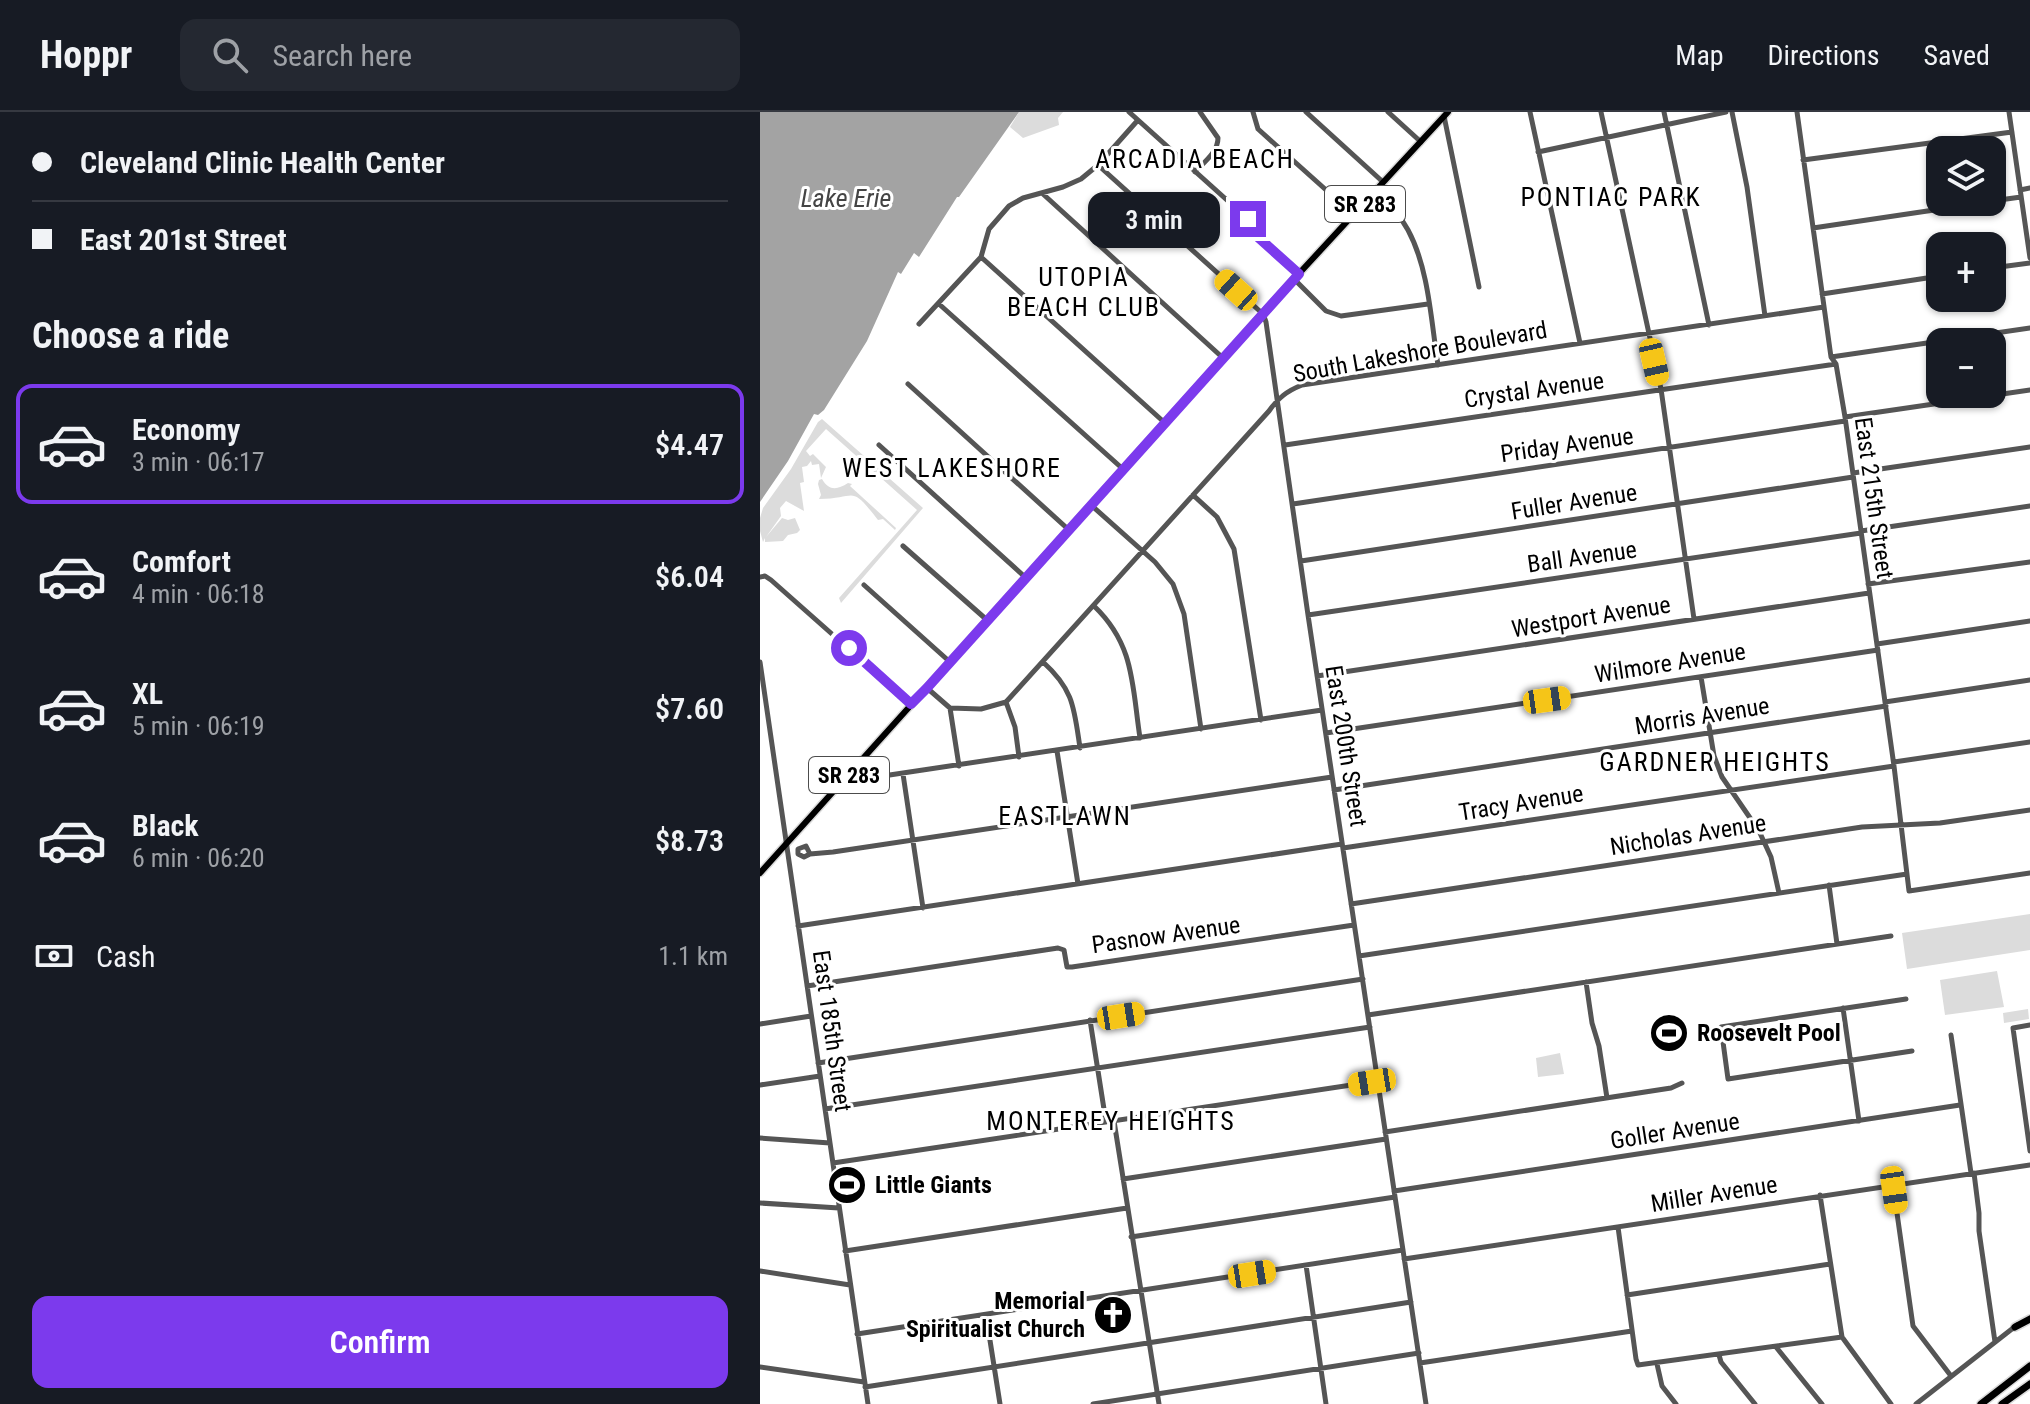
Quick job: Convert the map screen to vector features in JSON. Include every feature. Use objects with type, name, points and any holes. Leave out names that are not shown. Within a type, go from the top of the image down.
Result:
[{"type":"highway","points":[[2015,1327],[2030,1317]]},
{"type":"highway","points":[[1981,1404],[2030,1366]]},
{"type":"highway","points":[[2002,1404],[2030,1384]]},
{"type":"main road","name":"SR 283","points":[[760,873],[1446,114]]},
{"type":"street","points":[[1129,112],[1248,219],[1259,238],[1326,311],[1341,316],[1428,304]]},
{"type":"street","points":[[1195,172],[1219,143],[1200,112]]},
{"type":"street","points":[[1253,112],[1258,129],[1354,215]]},
{"type":"street","points":[[1306,112],[1383,182]]},
{"type":"street","points":[[1388,112],[1421,142]]},
{"type":"street","points":[[1530,112],[1580,343]]},
{"type":"street","points":[[1601,112],[1661,389],[1694,619]]},
{"type":"street","points":[[1664,112],[1709,325]]},
{"type":"street","points":[[1538,152],[1729,112],[1747,187],[1765,316]]},
{"type":"street","name":"East 215th Street","points":[[1797,112],[1831,357],[1836,364],[1845,419],[1909,891],[2030,873]]},
{"type":"street","points":[[2006,265],[2030,260],[2009,112]]},
{"type":"street","points":[[1446,114],[1479,287]]},
{"type":"street","points":[[919,324],[981,257],[989,229],[1009,206],[1023,198],[1081,179],[1098,165],[1138,120]]},
{"type":"street","points":[[1803,160],[2012,132]]},
{"type":"street","points":[[1098,165],[1263,314]]},
{"type":"street","points":[[2020,190],[2030,188]]},
{"type":"street","points":[[1376,192],[1396,211],[1408,229],[1422,266],[1438,365]]},
{"type":"street","points":[[1042,193],[1223,358]]},
{"type":"street","points":[[2006,199],[2021,197]]},
{"type":"street","points":[[1813,228],[1926,211]]},
{"type":"street","points":[[981,257],[1165,423]]},
{"type":"street","points":[[1822,294],[1926,278]]},
{"type":"street","points":[[939,304],[1124,470]]},
{"type":"street","name":"South Lakeshore Boulevard","points":[[1006,702],[1278,398],[1302,385],[1824,307]]},
{"type":"street","name":"East 200th Street","points":[[1263,314],[1278,398],[1426,1404]]},
{"type":"street","points":[[1831,357],[2030,328]]},
{"type":"street","name":"Crystal Avenue","points":[[1285,445],[1836,364]]},
{"type":"street","points":[[908,384],[1069,530]]},
{"type":"street","name":"Priday Avenue","points":[[1293,504],[2030,390]]},
{"type":"street","points":[[879,445],[1025,577]]},
{"type":"street","name":"Fuller Avenue","points":[[1301,561],[1677,505],[2030,447]]},
{"type":"street","points":[[1193,495],[1217,517],[1234,549],[1261,720]]},
{"type":"street","points":[[1091,505],[1166,573],[1179,598],[1201,729]]},
{"type":"street","name":"Ball Avenue","points":[[1308,615],[2030,506]]},
{"type":"street","points":[[903,546],[987,620]]},
{"type":"street","points":[[1868,584],[2030,562]]},
{"type":"street","points":[[760,577],[770,579],[911,704]]},
{"type":"street","points":[[864,585],[950,662]]},
{"type":"street","name":"Westport Avenue","points":[[1317,676],[1869,593]]},
{"type":"street","points":[[1094,606],[1115,629],[1128,659],[1140,738]]},
{"type":"street","name":"Wilmore Avenue","points":[[1326,733],[1701,677],[2030,621]]},
{"type":"street","name":"East 185th Street","points":[[760,662],[868,1404]]},
{"type":"street","points":[[1043,662],[1067,689],[1073,704],[1080,748]]},
{"type":"street","points":[[1701,677],[1714,756],[1722,777],[1759,831],[1774,865],[1779,893]]},
{"type":"street","name":"Morris Avenue","points":[[1334,790],[1709,734],[2030,680]]},
{"type":"street","points":[[927,688],[950,708],[981,709],[1006,702],[1015,727],[1019,757]]},
{"type":"street","points":[[950,708],[959,766]]},
{"type":"street","points":[[843,782],[1322,710]]},
{"type":"street","name":"Tracy Avenue","points":[[798,926],[1730,790],[2030,742]]},
{"type":"street","points":[[1057,751],[1078,884]]},
{"type":"street","points":[[903,774],[923,908]]},
{"type":"street","points":[[810,854],[1332,777]]},
{"type":"street","name":"Nicholas Avenue","points":[[1351,904],[1862,827],[1940,823],[2030,810]]},
{"type":"street","points":[[1359,956],[1907,874]]},
{"type":"street","points":[[1829,885],[1837,944]]},
{"type":"street","name":"Pasnow Avenue","points":[[807,986],[1058,948],[1064,950],[1067,967],[1072,967],[1354,925]]},
{"type":"street","points":[[1368,1015],[1891,936]]},
{"type":"street","points":[[818,1063],[1363,979]]},
{"type":"street","points":[[1586,982],[1607,1098]]},
{"type":"street","points":[[1906,999],[1721,1027],[1728,1079],[1912,1051]]},
{"type":"street","points":[[1843,1008],[1859,1121]]},
{"type":"street","points":[[760,1024],[811,1016]]},
{"type":"street","points":[[1090,1020],[1106,1122]]},
{"type":"street","points":[[2030,1025],[2013,1028],[2030,1151]]},
{"type":"street","points":[[825,1109],[1370,1027]]},
{"type":"street","points":[[1951,1035],[1995,1342]]},
{"type":"street","points":[[760,1085],[820,1076]]},
{"type":"street","points":[[833,1163],[1378,1081]]},
{"type":"street","points":[[1123,1179],[1671,1088],[1682,1083]]},
{"type":"street","name":"Goller Avenue","points":[[1131,1237],[1960,1105]]},
{"type":"street","points":[[1114,1121],[1159,1404]]},
{"type":"street","points":[[760,1138],[830,1143]]},
{"type":"street","name":"Miller Avenue","points":[[1404,1259],[2030,1165]]},
{"type":"street","points":[[1893,1185],[1913,1326],[1951,1376]]},
{"type":"street","points":[[1820,1195],[1842,1337],[1891,1404]]},
{"type":"street","points":[[760,1203],[839,1208]]},
{"type":"street","points":[[845,1251],[1127,1208]]},
{"type":"street","points":[[1618,1227],[1638,1365],[1842,1337]]},
{"type":"street","points":[[857,1334],[1403,1250]]},
{"type":"street","points":[[1627,1295],[1830,1264]]},
{"type":"street","points":[[1306,1265],[1326,1404]]},
{"type":"street","points":[[760,1271],[850,1285]]},
{"type":"street","points":[[760,1367],[865,1384],[1411,1302]]},
{"type":"street","points":[[986,1315],[1000,1404]]},
{"type":"street","points":[[1916,1404],[2015,1327]]},
{"type":"street","points":[[1420,1363],[1632,1331]]},
{"type":"street","points":[[1775,1346],[1822,1404]]},
{"type":"street","points":[[1093,1404],[1419,1353]]},
{"type":"street","points":[[1719,1355],[1721,1362],[1755,1404]]},
{"type":"street","points":[[1657,1364],[1662,1386],[1676,1404]]},
{"type":"shaded area","points":[[1019,112],[1063,112],[1058,118],[1059,125],[1023,138],[1010,127]]},
{"type":"shaded area","points":[[822,419],[923,508],[841,603],[839,598],[917,510],[826,429],[806,451],[826,467],[821,478],[819,464],[812,465],[811,461],[802,467],[804,482],[800,483],[804,511],[786,501],[780,508],[781,516],[766,537],[782,518],[795,518],[800,530],[783,541],[765,542],[765,538],[763,542],[760,518],[763,508]]},
{"type":"shaded area","points":[[822,479],[827,486],[834,488],[852,484],[850,486],[895,530],[883,519],[878,520],[857,497],[819,499],[818,484]]},
{"type":"shaded area","points":[[2030,914],[2030,950],[1907,969],[1902,933]]},
{"type":"shaded area","points":[[1997,971],[2004,1007],[1945,1015],[1940,980]]},
{"type":"shaded area","points":[[2028,1009],[2029,1019],[2004,1023],[2003,1013]]},
{"type":"shaded area","points":[[1560,1053],[1564,1074],[1538,1077],[1536,1058]]},
{"type":"water","name":"Lake Erie","points":[[760,112],[1019,112],[957,197],[919,257],[914,253],[901,274],[898,272],[867,341],[824,410],[818,415],[814,414],[788,461],[760,502]]},
{"type":"water","name":"Roosevelt Pool","points":[[1678,1024],[1680,1038],[1674,1039],[1675,1050],[1661,1051],[1658,1027]]},
{"type":"place","name":"Roosevelt Pool","points":[[1669,1033]]},
{"type":"place","name":"Little Giants","points":[[847,1185]]},
{"type":"place","name":"Memorial Spiritualist Church","points":[[1113,1315]]},
{"type":"district","name":"ARCADIA BEACH","points":[[1195,159]]},
{"type":"district","name":"PONTIAC PARK","points":[[1611,197]]},
{"type":"district","name":"UTOPIA BEACH CLUB","points":[[1084,292]]},
{"type":"district","name":"WEST LAKESHORE","points":[[952,468]]},
{"type":"district","name":"GARDNER HEIGHTS","points":[[1715,762]]},
{"type":"district","name":"EASTLAWN","points":[[1065,816]]},
{"type":"district","name":"MONTEREY HEIGHTS","points":[[1111,1121]]},
{"type":"route","points":[[849,648],[911,704],[927,688],[1299,274],[1259,238],[1248,219]]}]
